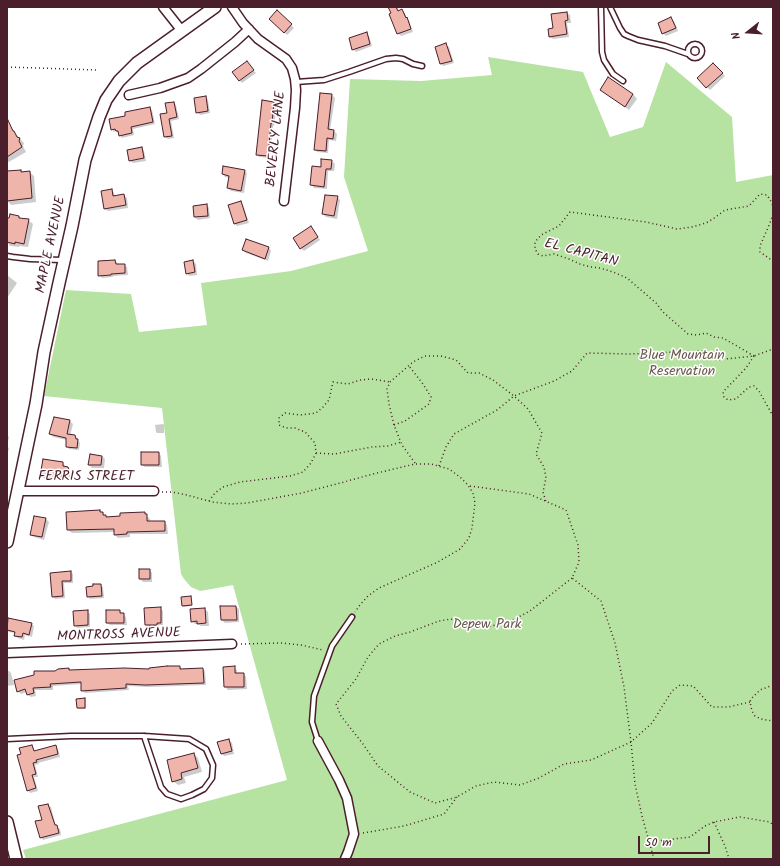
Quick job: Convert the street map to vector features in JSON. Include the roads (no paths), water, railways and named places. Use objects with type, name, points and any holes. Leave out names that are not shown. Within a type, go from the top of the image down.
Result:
[{"type":"street","points":[[163,7],[182,31]]},
{"type":"street","name":"MAPLE AVENUE","points":[[7,542],[64,260],[86,160],[99,117],[106,100],[119,81],[137,63],[215,7]]},
{"type":"street","name":"BEVERLY LANE","points":[[232,7],[243,23],[258,39],[286,59],[292,68],[296,82],[295,108],[284,201]]},
{"type":"street","points":[[129,94],[160,88],[188,78],[235,42],[249,29]]},
{"type":"street","name":"FERRIS STREET","points":[[17,491],[154,491]]},
{"type":"street","name":"MONTROSS AVENUE","points":[[7,653],[232,644]]},
{"type":"street","points":[[318,741],[347,798],[354,834],[345,859]]},
{"type":"street","points":[[7,822],[16,859]]},
{"type":"lane","points":[[601,7],[602,52],[604,60],[613,74],[623,82]]},
{"type":"lane","points":[[610,7],[624,34],[638,40],[670,47],[688,54]]},
{"type":"lane","points":[[296,82],[324,80],[382,60],[396,58],[422,66]]},
{"type":"lane","points":[[7,256],[30,259],[64,260]]},
{"type":"lane","points":[[318,741],[312,722],[314,696],[329,652],[352,617]]},
{"type":"lane","points":[[7,739],[71,736],[144,736],[189,739],[206,749],[213,765],[212,778],[204,789],[181,799],[167,794],[161,787],[144,736]]},
{"type":"park label","name":"Blue Mountain Reservation","points":[[682,366]]},
{"type":"park label","name":"Depew Park","points":[[487,626]]}]
